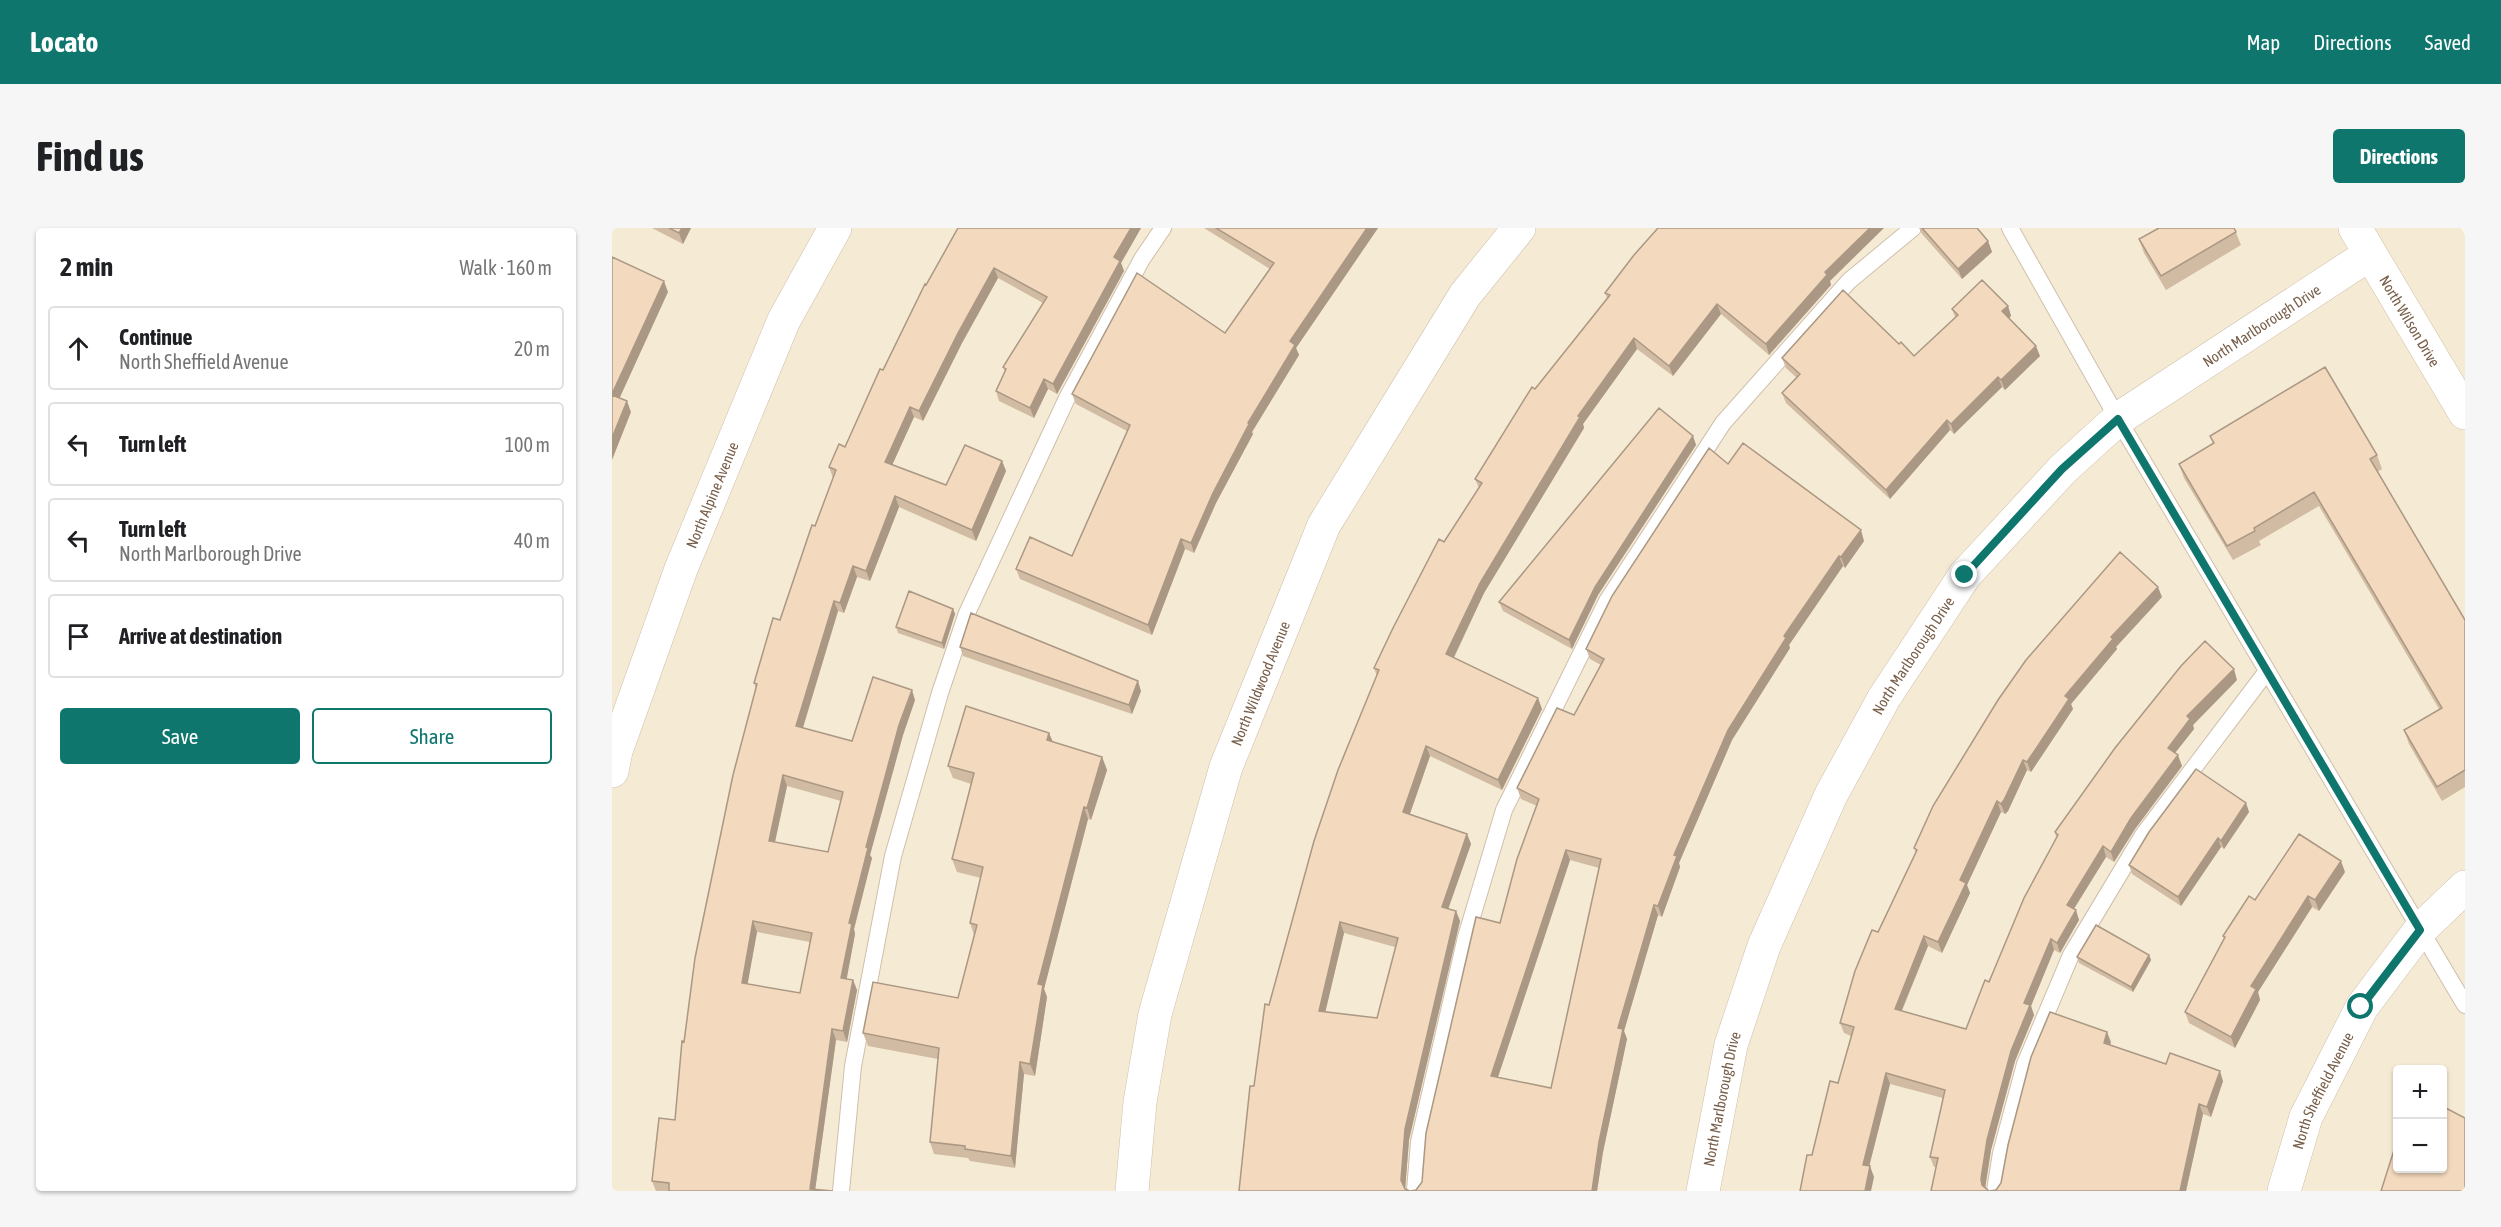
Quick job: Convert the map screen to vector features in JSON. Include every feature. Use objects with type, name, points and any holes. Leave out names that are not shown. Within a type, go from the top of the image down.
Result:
[{"type":"street","name":"North Alpine Avenue","points":[[613,758],[681,569],[784,320],[835,228]]},
{"type":"street","name":"North Wildwood Avenue","points":[[1131,1191],[1140,1102],[1155,1014],[1226,767],[1324,525],[1466,295],[1519,228]]},
{"type":"street","name":"North Marlborough Drive","points":[[1703,1191],[1731,1045],[1764,946],[1831,795],[1884,698],[1965,575],[2062,469],[2118,419],[2362,241]]},
{"type":"street","name":"North Wilson Drive","points":[[2362,241],[2465,413]]},
{"type":"street","name":"North Sheffield Avenue","points":[[2284,1191],[2306,1117],[2361,1007],[2420,930],[2465,887]]},
{"type":"lane","points":[[841,1191],[853,1066],[893,856],[949,665],[967,613],[1066,398],[1142,259],[1163,228]]},
{"type":"lane","points":[[1415,1191],[1419,1142],[1466,937],[1504,810],[1607,601],[1723,423],[1849,281],[1913,228]]},
{"type":"lane","points":[[2010,228],[2118,419],[2465,1005]]},
{"type":"lane","points":[[1995,1191],[2001,1153],[2025,1064],[2071,955],[2143,835],[2267,671]]},
{"type":"shaded area","points":[[612,228],[2461,228],[2465,235],[2465,1191],[612,1191]]},
{"type":"building","points":[[669,228],[682,228],[679,233]]},
{"type":"building","points":[[958,228],[1131,228],[1114,257],[1120,261],[1053,384],[1044,379],[1030,408],[996,391],[1006,369],[1003,367],[1047,297],[994,268],[919,411],[910,407],[885,462],[946,485],[965,445],[1002,461],[972,530],[895,496],[866,571],[853,566],[840,603],[834,601],[796,726],[852,741],[873,677],[912,690],[899,725],[866,847],[868,848],[849,923],[852,924],[841,978],[853,980],[843,1031],[832,1029],[810,1189],[833,1191],[669,1191],[669,1183],[652,1181],[659,1118],[675,1120],[682,1041],[684,1042],[695,958],[733,775],[757,684],[754,683],[773,618],[780,620],[812,525],[815,526],[836,470],[829,467],[839,444],[845,447],[880,369],[883,370]],"holes":[[[783,775],[843,792],[828,852],[769,841]],[[753,921],[812,933],[800,993],[742,983]]]},
{"type":"building","points":[[1216,228],[1367,228],[1290,341],[1295,345],[1248,423],[1191,543],[1181,539],[1148,625],[1016,569],[1030,537],[1072,556],[1130,425],[1072,394],[1137,273],[1225,333],[1274,263]]},
{"type":"building","points":[[1658,228],[1870,228],[1825,272],[1827,275],[1766,344],[1717,304],[1669,366],[1634,338],[1578,416],[1580,417],[1480,583],[1446,654],[1538,698],[1498,780],[1426,746],[1403,812],[1467,834],[1442,907],[1456,911],[1405,1129],[1401,1180],[1405,1189],[1410,1191],[1239,1191],[1250,1086],[1254,1086],[1265,1004],[1269,1005],[1314,841],[1338,770],[1379,670],[1374,668],[1393,628],[1439,539],[1444,542],[1482,483],[1475,479],[1532,387],[1535,389],[1610,295],[1605,293]],"holes":[[[1340,922],[1398,938],[1377,1018],[1319,1011]]]},
{"type":"building","points":[[1922,228],[1977,228],[1988,241],[1958,269]]},
{"type":"building","points":[[2159,228],[2234,228],[2236,232],[2161,276],[2139,239]]},
{"type":"building","points":[[612,257],[664,281],[612,394]]},
{"type":"building","points":[[1982,280],[2008,306],[2002,311],[2036,346],[2001,380],[1998,377],[1951,424],[1947,420],[1886,490],[1782,393],[1800,374],[1782,358],[1843,290],[1914,356],[1958,315],[1952,309]]},
{"type":"building","points":[[2325,367],[2377,455],[2370,459],[2465,620],[2465,770],[2437,787],[2404,730],[2442,708],[2314,492],[2254,528],[2255,531],[2227,546],[2179,464],[2214,443],[2210,436]]},
{"type":"building","points":[[612,395],[627,401],[612,438]]},
{"type":"building","points":[[1659,408],[1693,436],[1595,587],[1569,640],[1499,602]]},
{"type":"building","points":[[1743,443],[1861,530],[1841,557],[1839,556],[1784,636],[1786,638],[1728,730],[1674,855],[1677,856],[1658,906],[1654,905],[1618,1028],[1623,1029],[1599,1142],[1592,1191],[1410,1191],[1416,1190],[1422,1182],[1426,1133],[1476,917],[1500,923],[1517,859],[1539,799],[1517,788],[1557,708],[1574,715],[1604,659],[1586,649],[1612,596],[1709,448],[1728,464]],"holes":[[[1566,850],[1601,859],[1551,1088],[1491,1076]]]},
{"type":"building","points":[[2120,552],[2158,587],[2111,637],[2113,639],[2065,696],[2069,699],[2027,762],[2023,760],[2004,800],[2001,804],[1997,801],[1960,880],[1966,883],[1938,942],[1924,936],[1895,1009],[1966,1029],[1985,980],[1989,982],[2024,898],[2058,835],[2055,832],[2115,748],[2181,666],[2205,641],[2234,669],[2187,716],[2190,719],[2168,748],[2178,755],[2131,818],[2111,852],[2103,846],[2067,905],[2076,910],[2057,943],[2051,939],[2024,1003],[2030,1005],[2011,1051],[1987,1140],[1981,1179],[1982,1185],[1989,1191],[1931,1191],[1938,1158],[1930,1157],[1945,1090],[1886,1073],[1863,1165],[1870,1166],[1865,1191],[1800,1191],[1807,1155],[1812,1155],[1830,1081],[1838,1083],[1854,1027],[1840,1023],[1855,971],[1872,930],[1878,932],[1917,850],[1914,848],[1933,806],[1998,700],[2026,660]]},
{"type":"building","points":[[909,591],[953,609],[942,643],[896,627]]},
{"type":"building","points":[[971,613],[1138,681],[1129,705],[960,647]]},
{"type":"building","points":[[966,706],[1049,733],[1047,740],[1102,757],[1087,808],[1084,807],[1038,984],[1043,985],[1030,1064],[1020,1062],[1011,1156],[965,1149],[965,1146],[930,1142],[939,1048],[863,1033],[873,982],[958,998],[977,925],[970,923],[983,867],[952,859],[974,773],[948,766]]},
{"type":"building","points":[[2196,769],[2246,803],[2221,841],[2218,838],[2178,897],[2129,865],[2149,832]]},
{"type":"building","points":[[2299,834],[2341,861],[2315,900],[2308,896],[2251,986],[2256,989],[2231,1037],[2185,1012],[2225,937],[2223,936],[2249,896],[2255,900]]},
{"type":"building","points":[[2096,925],[2149,955],[2131,987],[2077,957]]},
{"type":"building","points":[[2050,1012],[2107,1032],[2104,1043],[2166,1064],[2170,1053],[2220,1071],[2207,1107],[2199,1104],[2180,1191],[1989,1191],[1996,1190],[2001,1183],[2008,1145],[2031,1057]]},
{"type":"building","points":[[2447,1109],[2465,1118],[2465,1191],[2381,1191],[2393,1153],[2393,1173],[2447,1173]]},
{"type":"route","points":[[1965,575],[2062,469],[2118,419],[2420,930],[2361,1007]]}]
